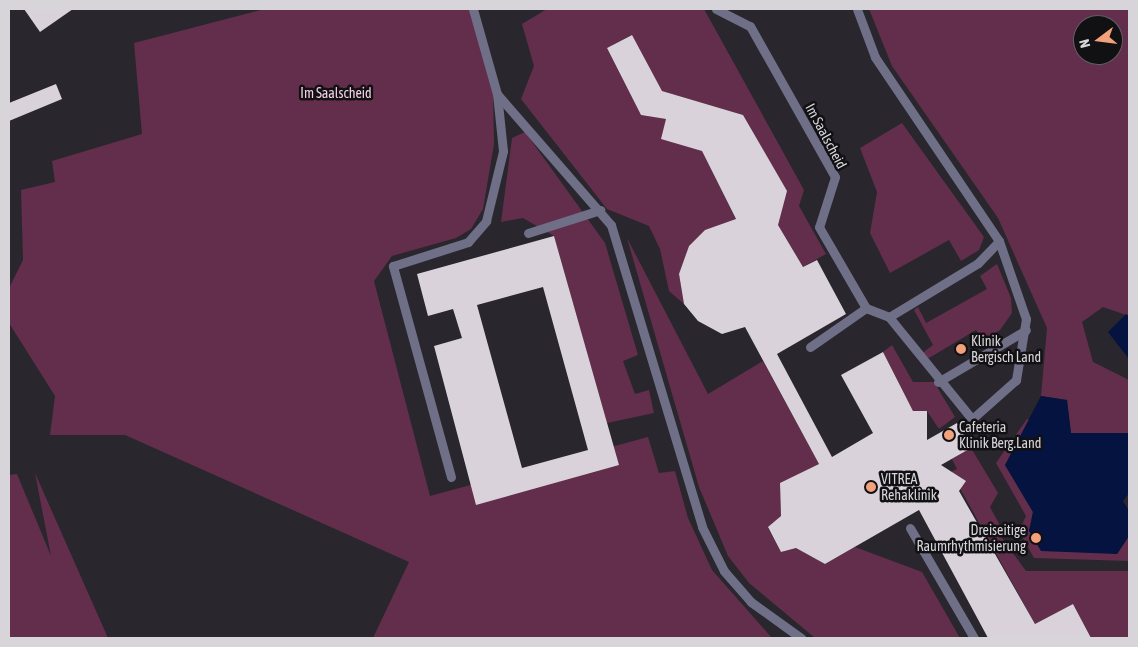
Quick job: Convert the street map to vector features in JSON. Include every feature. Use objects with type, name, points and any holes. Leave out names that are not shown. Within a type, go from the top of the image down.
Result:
[{"type":"lane","points":[[451,478],[393,266],[468,242],[486,221],[503,152],[497,94],[473,9]]},
{"type":"lane","name":"Im Saalscheid","points":[[716,9],[750,26],[835,177],[819,227],[866,308]]},
{"type":"lane","points":[[810,347],[866,308],[889,317],[938,382],[972,419],[1016,380],[1026,330],[999,241],[875,57],[857,9]]},
{"type":"lane","points":[[497,94],[600,210],[611,225],[702,527],[724,571],[740,590],[801,638]]},
{"type":"lane","points":[[528,233],[600,210]]},
{"type":"lane","points":[[889,317],[978,263],[999,241]]},
{"type":"lane","points":[[938,382],[1026,330]]},
{"type":"lane","points":[[910,528],[974,638]]},
{"type":"green space","points":[[265,9],[470,9],[493,93],[494,144],[483,209],[471,229],[456,238],[392,256],[374,281],[430,496],[648,437],[659,473],[675,471],[688,518],[712,570],[772,638],[373,638],[409,562],[125,435],[50,435],[55,396],[9,323],[9,288],[23,260],[21,190],[55,182],[52,161],[142,134],[134,43]]},
{"type":"green space","points":[[547,9],[704,9],[804,190],[799,206],[826,254],[803,267],[778,225],[743,115],[662,91],[631,35],[607,48],[641,115],[666,119],[702,151],[737,222],[705,230],[689,246],[679,275],[684,304],[669,291],[660,249],[649,226],[607,209],[521,99],[534,66],[522,24]]},
{"type":"green space","points":[[869,9],[1129,9],[1129,316],[1103,307],[1082,322],[1093,362],[1129,380],[1129,433],[1071,433],[1067,400],[1041,396],[1047,328],[998,218],[892,66]]},
{"type":"green space","points":[[902,123],[984,237],[979,250],[961,261],[949,240],[890,273],[870,233],[877,192],[860,148]]},
{"type":"green space","points":[[525,132],[605,243],[638,355],[623,361],[635,394],[649,390],[654,413],[607,423],[554,236],[523,218],[501,222],[512,138]]},
{"type":"green space","points":[[627,238],[708,394],[763,361],[819,464],[780,484],[781,516],[768,528],[781,552],[796,548],[825,564],[855,547],[922,572],[960,638],[815,638],[749,583],[728,556],[699,487]]},
{"type":"green space","points":[[997,264],[1011,298],[1012,313],[1000,330],[983,340],[976,330],[929,358],[921,354],[933,345],[914,310],[918,307],[926,323],[987,289],[980,276]]},
{"type":"green space","points":[[892,345],[913,382],[934,382],[955,417],[939,429],[927,411],[913,411],[883,352]]},
{"type":"green space","points":[[1027,419],[1032,421],[1005,465],[1033,512],[1029,531],[1117,554],[1129,536],[1129,561],[1034,558],[1019,531],[1026,516],[996,463]]},
{"type":"green space","points":[[971,448],[998,493],[990,507],[1003,531],[999,534],[1026,571],[1129,571],[1129,638],[1091,638],[1073,604],[1035,624],[951,472],[957,469],[952,459]]},
{"type":"green space","points":[[35,473],[108,638],[9,638],[9,475],[17,474],[51,556]]},
{"type":"water","points":[[1126,314],[1129,316],[1129,359],[1108,332]]},
{"type":"water","points":[[1041,396],[1067,400],[1071,433],[1129,433],[1129,493],[1123,501],[1129,511],[1129,536],[1117,554],[1041,551],[1029,531],[1033,512],[1005,465]]},
{"type":"building","points":[[24,9],[73,9],[40,32]]},
{"type":"building","points":[[632,35],[662,91],[743,115],[787,191],[778,225],[803,267],[817,260],[846,314],[777,354],[832,457],[873,433],[841,375],[883,352],[913,411],[927,411],[927,440],[957,423],[964,434],[971,448],[941,465],[966,481],[959,491],[1035,624],[1073,604],[1091,638],[988,638],[919,510],[825,564],[796,548],[781,552],[768,527],[781,516],[780,483],[819,464],[745,327],[722,334],[698,321],[684,304],[679,274],[689,246],[705,230],[736,219],[702,151],[661,139],[666,119],[641,115],[607,48]]},
{"type":"building","points":[[56,84],[62,99],[9,121],[9,103]]},
{"type":"building","points":[[554,236],[619,465],[476,505],[434,346],[462,338],[453,309],[428,316],[417,274]],"holes":[[[543,287],[588,450],[522,468],[477,305]]]},
{"type":"place","name":"Klinik Bergisch Land","points":[[961,349]]},
{"type":"place","name":"Cafeteria Klinik Berg.Land","points":[[949,435]]},
{"type":"place","name":"VITREA Rehaklinik","points":[[871,487]]},
{"type":"place","name":"Dreiseitige Raumrhythmisierung","points":[[1036,538]]}]
